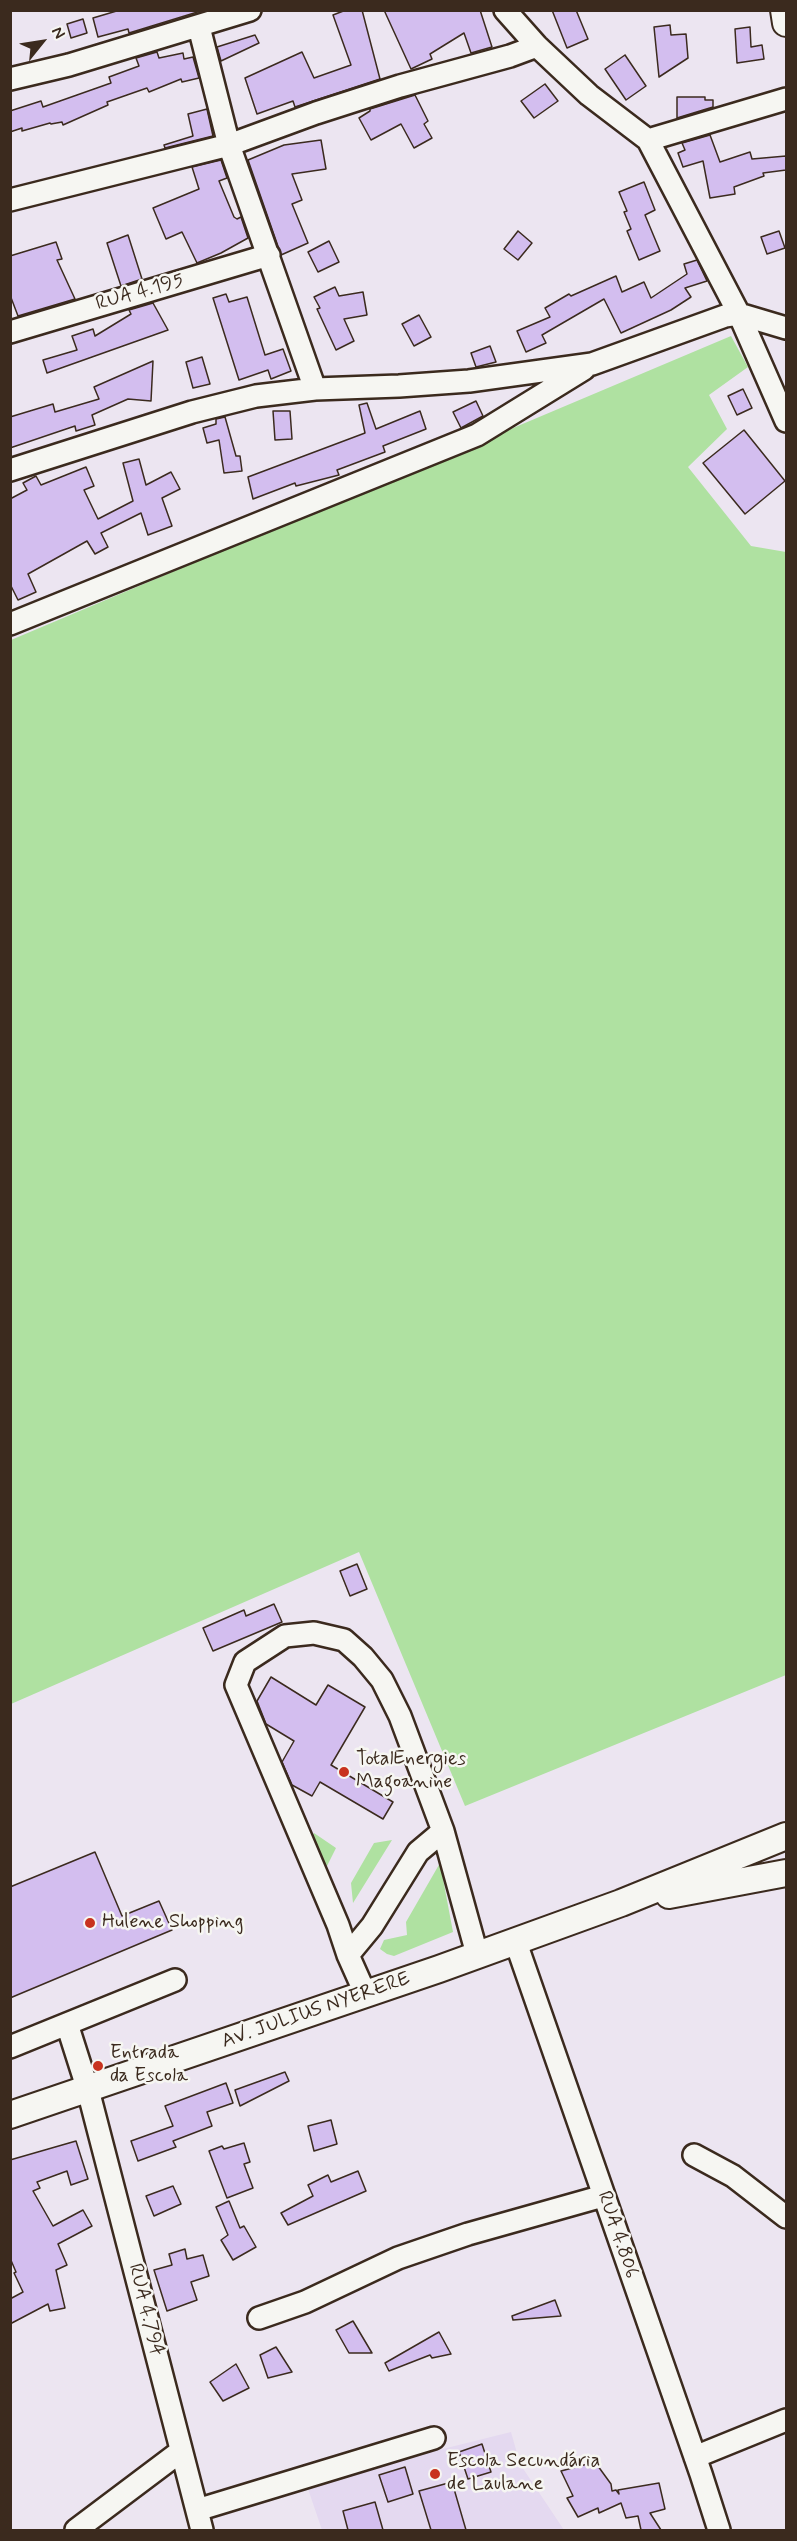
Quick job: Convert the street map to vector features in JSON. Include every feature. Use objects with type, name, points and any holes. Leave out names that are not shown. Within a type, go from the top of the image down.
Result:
[{"type":"main road","points":[[784,10],[786,23]]},
{"type":"main road","name":"AV. JULIUS NYERERE","points":[[10,2115],[88,2090],[621,1903],[786,1836]]},
{"type":"main road","name":"AV. JULIUS NYERERE","points":[[621,1903],[786,1873]]},
{"type":"street","points":[[10,79],[199,27],[250,10]]},
{"type":"street","points":[[505,10],[537,46],[589,95],[648,140],[739,314],[786,421]]},
{"type":"street","points":[[199,27],[229,145],[315,389]]},
{"type":"street","points":[[10,201],[229,145],[358,99],[537,46]]},
{"type":"street","points":[[648,140],[786,99]]},
{"type":"street","name":"RUA 4.195","points":[[10,332],[269,255]]},
{"type":"street","points":[[10,624],[477,435],[592,364],[725,316],[739,314],[786,328]]},
{"type":"street","points":[[10,470],[226,402],[315,389],[469,381],[592,364]]},
{"type":"street","points":[[364,1994],[338,1925],[236,1685],[245,1662],[285,1636],[314,1633],[344,1640],[382,1680],[400,1716],[443,1831],[477,1954]]},
{"type":"street","points":[[348,1955],[372,1926],[418,1852],[443,1831]]},
{"type":"street","name":"RUA 4.806","points":[[514,1940],[719,2530]]},
{"type":"street","points":[[10,2047],[175,1980]]},
{"type":"street","name":"RUA 4.794","points":[[66,2024],[88,2090],[202,2530]]},
{"type":"street","points":[[694,2155],[732,2176],[786,2217]]},
{"type":"street","points":[[260,2318],[305,2302],[398,2258],[468,2234],[603,2196]]},
{"type":"street","points":[[695,2457],[786,2420]]},
{"type":"street","points":[[197,2510],[434,2438]]},
{"type":"street","points":[[76,2530],[182,2451]]},
{"type":"shaded area","name":"Escola Secundária de Laulane","points":[[511,2432],[520,2464],[564,2530],[322,2530],[306,2483]]},
{"type":"green space","points":[[731,336],[748,367],[709,395],[727,429],[688,467],[751,546],[786,552],[786,1675],[465,1806],[359,1552],[11,1704],[11,640]]},
{"type":"green space","points":[[314,1833],[336,1848],[327,1866],[321,1863],[310,1839]]},
{"type":"green space","points":[[392,1840],[353,1903],[351,1883],[374,1843]]},
{"type":"green space","points":[[440,1863],[453,1932],[394,1956],[387,1954],[380,1949],[384,1940],[407,1935],[406,1922]]},
{"type":"building","points":[[120,10],[204,10],[129,33],[128,29],[98,37],[93,18]]},
{"type":"building","points":[[346,10],[362,10],[380,79],[295,107],[293,101],[257,114],[245,78],[302,52],[314,78],[351,65],[333,15]]},
{"type":"building","points":[[384,10],[480,10],[492,47],[471,53],[464,33],[430,54],[432,59],[411,69]]},
{"type":"building","points":[[552,10],[576,10],[588,39],[567,48]]},
{"type":"building","points":[[83,19],[87,33],[71,38],[67,24]]},
{"type":"building","points":[[670,25],[671,35],[686,34],[688,58],[659,77],[654,27]]},
{"type":"building","points":[[750,27],[751,47],[762,45],[764,59],[737,63],[735,29]]},
{"type":"building","points":[[255,35],[259,43],[221,61],[217,47]]},
{"type":"building","points":[[157,52],[159,58],[183,53],[184,59],[193,57],[199,78],[182,82],[181,79],[149,92],[147,88],[107,102],[108,105],[63,125],[62,122],[50,123],[10,132],[10,111],[41,101],[43,107],[111,83],[109,77],[139,66],[136,58]]},
{"type":"building","points":[[625,55],[646,86],[626,100],[605,69]]},
{"type":"building","points":[[545,84],[558,101],[534,118],[521,101]]},
{"type":"building","points":[[415,95],[428,121],[424,124],[432,138],[414,148],[401,124],[371,140],[359,118],[370,109]]},
{"type":"building","points":[[677,97],[705,97],[705,100],[713,100],[713,107],[677,118]]},
{"type":"building","points":[[207,109],[213,136],[165,148],[164,145],[193,136],[188,114]]},
{"type":"building","points":[[710,135],[720,162],[750,152],[752,159],[786,156],[786,170],[763,173],[764,176],[734,187],[735,194],[710,198],[703,161],[683,167],[678,153],[685,150],[682,143]]},
{"type":"building","points":[[321,140],[326,169],[292,174],[302,200],[292,204],[308,243],[281,255],[248,160],[284,145]]},
{"type":"building","points":[[221,160],[227,178],[219,181],[234,217],[237,219],[241,217],[248,238],[197,263],[182,232],[166,239],[153,208],[199,189],[192,167]]},
{"type":"building","points":[[644,182],[655,210],[645,215],[660,251],[639,260],[627,231],[631,229],[619,192]]},
{"type":"building","points":[[518,231],[532,243],[518,260],[504,249]]},
{"type":"building","points":[[779,231],[785,248],[767,254],[761,237]]},
{"type":"building","points":[[128,235],[142,279],[121,286],[107,243]]},
{"type":"building","points":[[329,241],[339,262],[318,272],[308,252]]},
{"type":"building","points":[[56,242],[62,259],[57,260],[75,299],[18,316],[10,295],[10,256]]},
{"type":"building","points":[[697,260],[707,281],[685,288],[691,297],[671,310],[621,333],[604,299],[542,335],[546,343],[526,352],[517,331],[550,317],[545,308],[569,294],[571,296],[616,276],[622,292],[644,282],[651,298],[687,274],[684,264]]},
{"type":"building","points":[[335,287],[339,296],[363,292],[367,315],[344,319],[354,341],[336,350],[317,309],[320,308],[314,297]]},
{"type":"building","points":[[226,294],[229,302],[247,297],[265,355],[283,349],[291,371],[271,379],[268,370],[239,380],[213,298]]},
{"type":"building","points":[[153,303],[168,330],[47,373],[43,360],[77,350],[72,336],[93,329],[95,336],[131,314],[129,310]]},
{"type":"building","points":[[419,315],[431,337],[414,346],[402,324]]},
{"type":"building","points":[[490,346],[496,362],[476,367],[471,353]]},
{"type":"building","points":[[202,357],[210,384],[193,388],[186,362]]},
{"type":"building","points":[[153,361],[151,401],[128,399],[92,415],[95,425],[76,431],[75,426],[10,448],[10,417],[53,404],[55,412],[99,399],[94,387]]},
{"type":"building","points":[[743,389],[752,408],[737,415],[728,396]]},
{"type":"building","points":[[476,401],[483,416],[461,428],[453,412]]},
{"type":"building","points":[[367,403],[376,429],[420,411],[426,429],[383,446],[385,452],[337,470],[339,475],[296,486],[295,483],[253,499],[248,477],[365,433],[359,405]]},
{"type":"building","points":[[273,411],[290,411],[292,439],[275,440]]},
{"type":"building","points":[[225,417],[236,456],[240,456],[242,471],[224,473],[219,440],[207,443],[203,428],[216,424],[216,419]]},
{"type":"building","points":[[744,430],[785,481],[745,514],[703,463]]},
{"type":"building","points":[[139,459],[146,485],[171,472],[180,489],[162,498],[172,526],[148,535],[141,513],[101,533],[108,547],[95,554],[87,541],[28,574],[36,592],[18,600],[10,584],[10,499],[27,490],[23,483],[36,476],[41,485],[86,467],[94,486],[84,490],[98,519],[133,501],[123,463]]},
{"type":"building","points":[[357,1564],[367,1589],[350,1596],[340,1571]]},
{"type":"building","points":[[274,1604],[282,1622],[213,1651],[203,1628],[244,1610],[246,1616]]},
{"type":"building","points":[[271,1677],[316,1705],[328,1685],[365,1707],[331,1765],[393,1802],[383,1819],[320,1782],[312,1796],[292,1785],[282,1762],[294,1741],[266,1724],[257,1701]]},
{"type":"building","name":"Hulene Shopping","points":[[95,1852],[122,1916],[159,1901],[172,1930],[10,1998],[10,1887]]},
{"type":"building","points":[[285,2072],[289,2081],[240,2106],[235,2090]]},
{"type":"building","points":[[226,2083],[233,2103],[207,2112],[212,2126],[173,2141],[176,2147],[138,2161],[131,2141],[173,2126],[165,2106]]},
{"type":"building","points":[[331,2120],[337,2144],[314,2151],[308,2126]]},
{"type":"building","points":[[76,2141],[88,2179],[71,2185],[67,2171],[37,2182],[40,2188],[33,2191],[53,2226],[83,2210],[92,2226],[58,2244],[67,2265],[56,2270],[65,2308],[50,2311],[48,2304],[10,2324],[10,2299],[23,2292],[10,2258],[10,2160]]},
{"type":"building","points":[[244,2143],[250,2162],[244,2164],[253,2188],[227,2198],[209,2151],[222,2146],[224,2149]]},
{"type":"building","points":[[358,2171],[366,2191],[288,2225],[281,2213],[313,2196],[308,2185],[328,2175],[331,2182]]},
{"type":"building","points":[[173,2186],[181,2204],[154,2216],[146,2196]]},
{"type":"building","points":[[229,2201],[240,2228],[244,2226],[256,2247],[233,2260],[221,2240],[228,2235],[216,2207]]},
{"type":"building","points":[[185,2249],[187,2259],[203,2255],[209,2276],[191,2282],[197,2300],[167,2311],[154,2270],[172,2265],[169,2254]]},
{"type":"building","points":[[555,2300],[561,2316],[513,2320],[512,2316]]},
{"type":"building","points":[[353,2321],[372,2353],[349,2353],[336,2330]]},
{"type":"building","points":[[439,2332],[451,2354],[432,2358],[430,2355],[389,2371],[385,2363]]},
{"type":"building","points":[[276,2347],[292,2372],[268,2378],[260,2355]]},
{"type":"building","points":[[236,2364],[249,2388],[223,2401],[210,2382]]},
{"type":"building","points":[[482,2444],[491,2472],[468,2479],[459,2452]]},
{"type":"building","points":[[595,2462],[611,2484],[612,2491],[616,2490],[619,2494],[618,2490],[659,2483],[665,2509],[650,2513],[661,2530],[641,2530],[638,2516],[626,2518],[621,2503],[599,2513],[598,2508],[578,2517],[567,2498],[573,2496],[561,2471]]},
{"type":"building","points":[[405,2467],[413,2494],[388,2502],[379,2475]]},
{"type":"building","points":[[452,2482],[466,2530],[431,2530],[419,2491]]},
{"type":"building","points":[[375,2502],[383,2530],[348,2530],[343,2511]]},
{"type":"place","name":"TotalEnergies Magoanine","points":[[344,1772]]},
{"type":"place","name":"Hulene Shopping","points":[[90,1923]]},
{"type":"place","name":"Entrada da Escola","points":[[98,2066]]},
{"type":"place","name":"Escola Secundária de Laulane","points":[[435,2474]]}]
